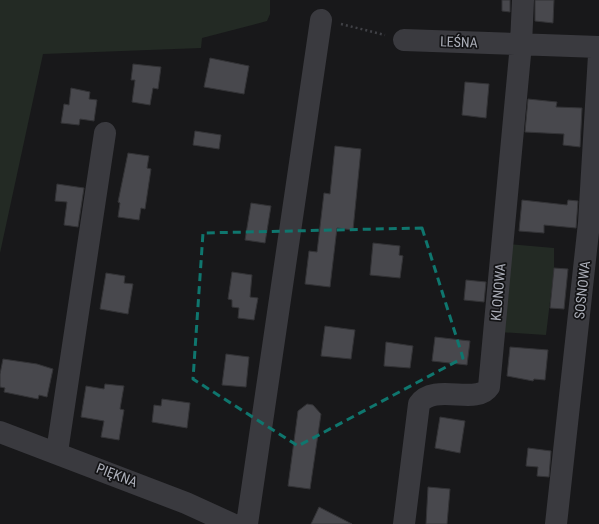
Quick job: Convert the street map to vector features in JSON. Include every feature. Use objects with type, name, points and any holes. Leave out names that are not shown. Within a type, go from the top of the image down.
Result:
[{"type":"street","name":"KLONOWA","points":[[404,524],[419,404],[425,398],[440,394],[476,394],[486,391],[489,387],[521,44],[523,0]]},
{"type":"street","points":[[247,524],[321,20]]},
{"type":"street","name":"LEŚNA","points":[[404,40],[599,47]]},
{"type":"street","name":"SOSNOWA","points":[[556,524],[589,224],[599,55]]},
{"type":"street","points":[[57,452],[105,133]]},
{"type":"street","name":"PIĘKNA","points":[[0,432],[57,452],[186,502],[232,524]]},
{"type":"path","points":[[321,20],[404,40]]},
{"type":"highlighted area","points":[[422,228],[463,358],[298,446],[193,379],[203,233]]},
{"type":"shaded area","points":[[0,0],[270,0],[270,14],[267,21],[202,38],[201,48],[43,54],[0,253]]},
{"type":"shaded area","points":[[508,244],[554,248],[554,268],[546,335],[499,332]]},
{"type":"building","points":[[502,0],[510,0],[510,12],[502,11]]},
{"type":"building","points":[[535,0],[554,0],[553,23],[535,21]]},
{"type":"building","points":[[210,58],[249,66],[244,94],[204,87]]},
{"type":"building","points":[[133,64],[161,67],[158,89],[153,88],[150,105],[132,102],[135,80],[131,80]]},
{"type":"building","points":[[465,82],[489,84],[486,118],[462,115]]},
{"type":"building","points":[[71,88],[90,92],[89,99],[97,100],[94,121],[80,119],[79,125],[61,123],[64,104],[69,105]]},
{"type":"building","points":[[528,99],[557,102],[556,107],[582,108],[580,147],[563,145],[564,134],[525,132]]},
{"type":"building","points":[[195,131],[221,135],[219,149],[193,145]]},
{"type":"building","points":[[335,146],[361,149],[353,230],[337,228],[330,287],[305,284],[309,251],[317,252],[324,193],[330,194]]},
{"type":"building","points":[[128,153],[149,156],[147,168],[151,169],[145,209],[141,208],[139,220],[118,217],[120,203],[118,202]]},
{"type":"building","points":[[57,184],[84,188],[78,227],[64,225],[67,202],[55,201]]},
{"type":"building","points":[[522,200],[567,205],[568,200],[578,201],[576,228],[544,225],[544,233],[519,231]]},
{"type":"building","points":[[251,203],[271,206],[265,243],[245,240]]},
{"type":"building","points":[[373,243],[400,246],[399,255],[403,256],[400,278],[370,275]]},
{"type":"building","points":[[554,268],[568,269],[564,309],[550,308]]},
{"type":"building","points":[[232,272],[252,275],[250,297],[258,298],[254,320],[238,318],[239,308],[232,307],[232,300],[228,299]]},
{"type":"building","points":[[106,273],[125,276],[124,283],[133,284],[128,314],[100,309]]},
{"type":"building","points":[[466,280],[486,282],[484,302],[464,300]]},
{"type":"building","points":[[325,326],[355,330],[351,359],[321,356]]},
{"type":"building","points":[[435,337],[470,341],[467,365],[432,361]]},
{"type":"building","points":[[386,342],[413,346],[410,368],[384,366]]},
{"type":"building","points":[[510,347],[548,350],[545,380],[534,379],[533,381],[507,376]]},
{"type":"building","points":[[226,354],[249,357],[246,387],[222,385]]},
{"type":"building","points":[[3,359],[37,364],[53,369],[47,397],[39,395],[38,399],[4,392],[5,388],[0,387],[0,374]]},
{"type":"building","points":[[105,384],[124,386],[120,409],[124,410],[119,440],[101,437],[104,421],[81,417],[86,386],[104,389]]},
{"type":"building","points":[[162,399],[190,403],[187,428],[152,422],[154,405],[161,406]]},
{"type":"building","points":[[307,404],[313,405],[321,414],[310,489],[288,486],[298,411]]},
{"type":"building","points":[[440,417],[465,421],[460,453],[435,448]]},
{"type":"building","points":[[528,448],[551,451],[549,477],[537,476],[538,467],[526,466]]},
{"type":"building","points":[[428,487],[450,489],[447,524],[426,524]]},
{"type":"building","points":[[319,507],[352,524],[311,524]]}]
